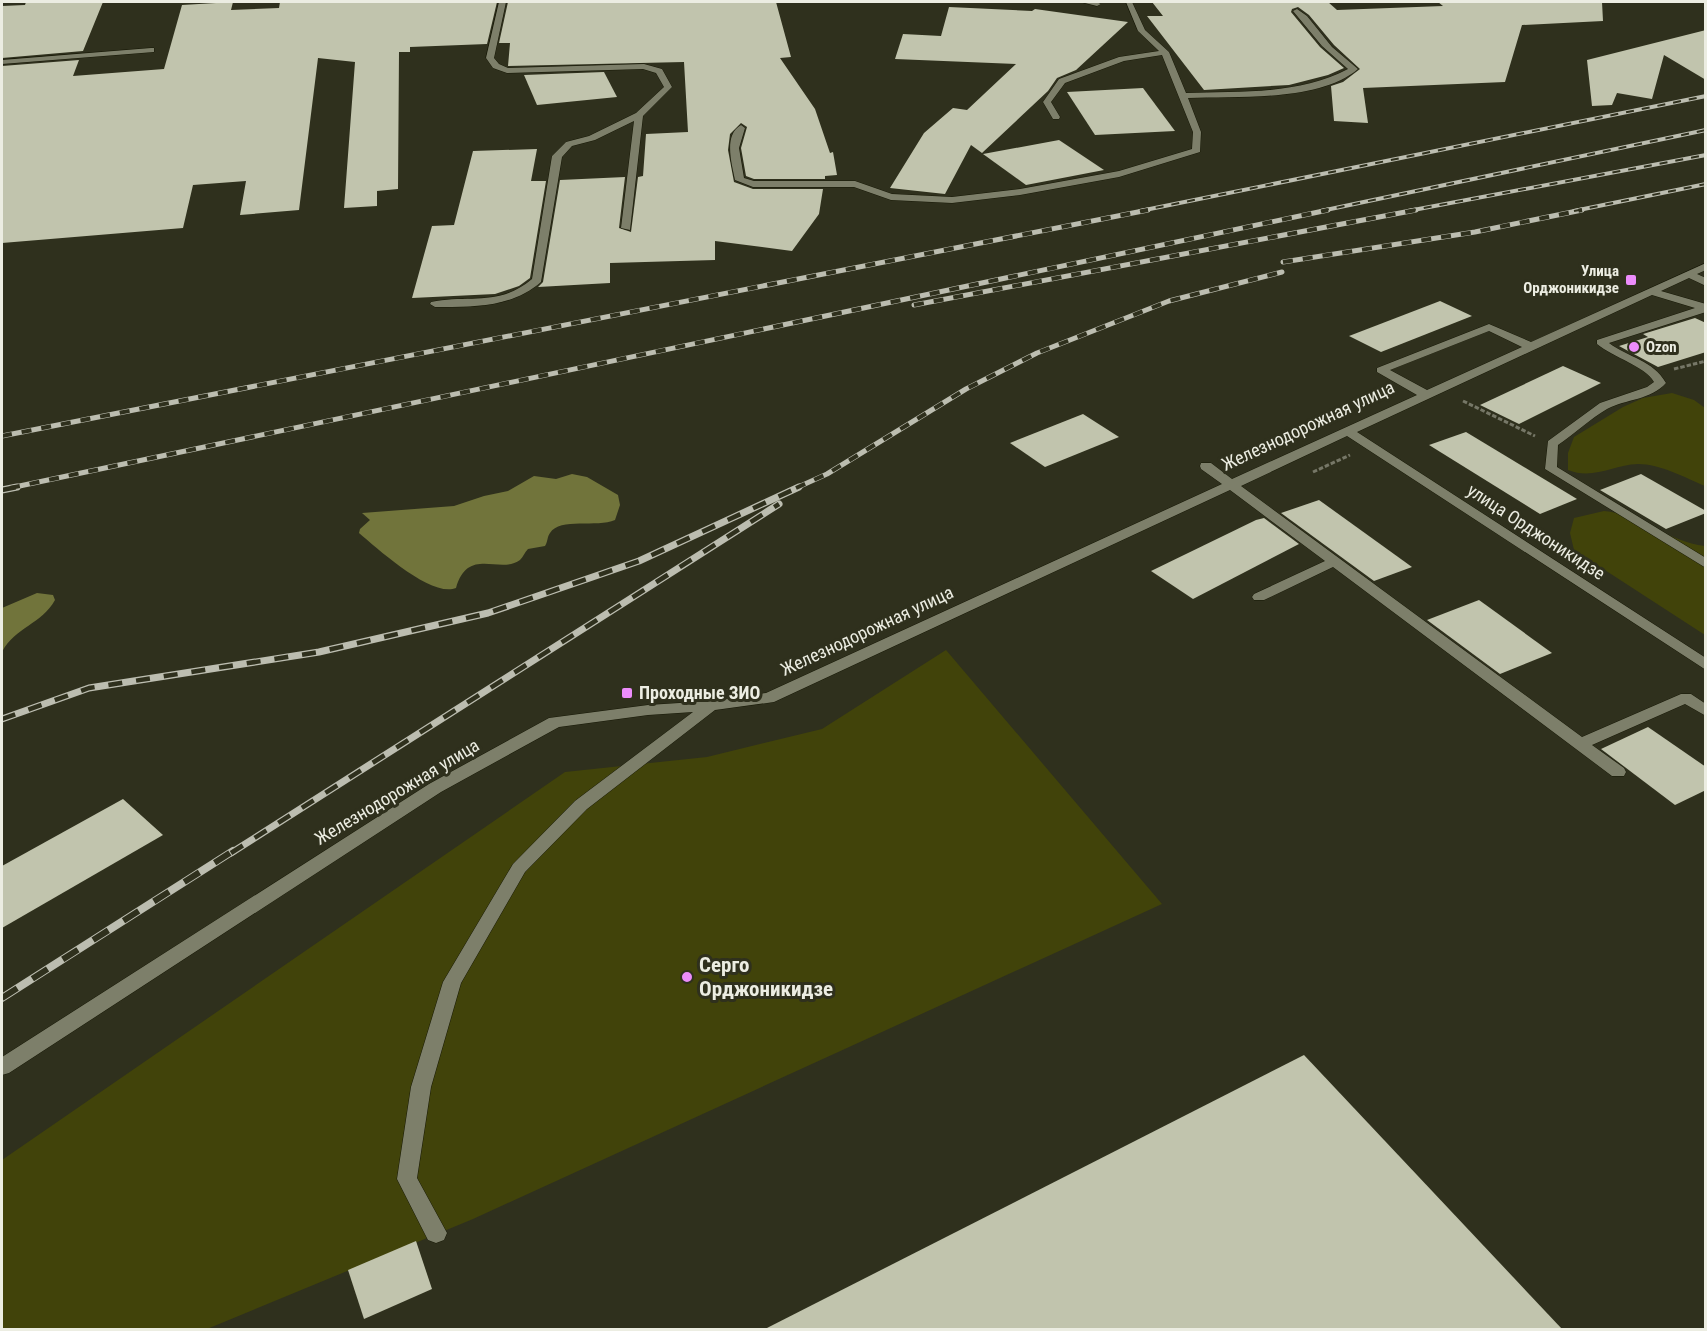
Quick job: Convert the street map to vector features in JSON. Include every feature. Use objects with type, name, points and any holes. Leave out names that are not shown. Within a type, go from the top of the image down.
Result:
[{"type":"street","points":[[435,304],[498,302],[530,289],[537,280],[557,156],[569,144],[592,138],[639,115],[668,87],[659,71],[644,66],[507,71],[496,66],[490,58],[502,2]]},
{"type":"street","points":[[872,2],[877,2]]},
{"type":"street","points":[[1085,2],[1097,4]]},
{"type":"street","points":[[741,128],[734,148],[740,180],[753,184],[855,184],[891,197],[952,200],[1020,192],[1119,174],[1148,167],[1197,150],[1197,132],[1165,52],[1142,31],[1129,2]]},
{"type":"street","points":[[1183,96],[1305,88],[1341,78],[1354,69],[1332,52],[1310,23],[1297,11]]},
{"type":"street","points":[[2,62],[151,50]]},
{"type":"street","points":[[1056,117],[1047,102],[1062,81],[1122,59],[1165,52]]},
{"type":"street","points":[[626,228],[639,115]]},
{"type":"street","name":"Железнодорожная улица","points":[[2,1067],[435,788],[555,722],[769,698],[1706,266]]},
{"type":"street","points":[[1689,274],[1706,283]]},
{"type":"street","points":[[1651,291],[1706,308]]},
{"type":"street","points":[[1706,308],[1601,342],[1617,354],[1646,365],[1656,373],[1660,383],[1651,390],[1604,406],[1552,444],[1551,469],[1706,564]]},
{"type":"street","points":[[1425,394],[1381,370],[1489,327],[1530,346]]},
{"type":"street","name":"улица Орджоникидзе","points":[[1346,430],[1706,665]]},
{"type":"street","points":[[1206,466],[1232,483],[1618,772]]},
{"type":"street","points":[[1259,597],[1335,561]]},
{"type":"street","points":[[1580,744],[1686,698],[1706,711]]},
{"type":"street","points":[[436,1233],[407,1179],[421,1087],[452,982],[519,868],[581,805],[711,706]]},
{"type":"path","points":[[1656,373],[1706,361]]},
{"type":"path","points":[[1462,401],[1552,444]]},
{"type":"path","points":[[1307,475],[1372,446]]},
{"type":"shaded area","points":[[1672,393],[1694,400],[1705,408],[1705,486],[1655,466],[1638,464],[1595,473],[1577,473],[1568,470],[1568,453],[1574,437],[1623,407],[1643,398]]},
{"type":"shaded area","points":[[572,474],[587,477],[618,495],[620,505],[615,520],[562,525],[555,528],[549,535],[545,546],[528,549],[520,560],[512,564],[485,564],[468,568],[461,575],[456,588],[446,589],[434,586],[420,579],[392,561],[359,533],[360,529],[370,520],[362,513],[454,506],[508,491],[534,476],[556,479]]},
{"type":"shaded area","points":[[1604,511],[1629,517],[1679,539],[1705,546],[1705,635],[1574,550],[1570,533],[1574,518]]},
{"type":"shaded area","points":[[37,593],[53,595],[55,600],[43,615],[14,637],[2,652],[2,608]]},
{"type":"shaded area","points":[[946,650],[1162,904],[473,1219],[207,1329],[2,1329],[2,1160],[565,772],[707,757],[822,729]]},
{"type":"building","points":[[26,2],[103,2],[83,51],[2,58],[2,6],[25,5]]},
{"type":"building","points":[[233,2],[231,10],[279,8],[280,2],[497,2],[487,44],[410,47],[410,52],[399,52],[398,189],[377,191],[377,206],[344,208],[355,62],[318,58],[299,210],[240,215],[246,181],[193,185],[183,228],[2,243],[2,66],[79,60],[73,76],[164,69],[182,5]]},
{"type":"building","points":[[508,2],[776,2],[791,57],[780,58],[815,109],[830,153],[833,152],[837,175],[825,176],[825,179],[754,179],[746,176],[741,148],[747,127],[741,123],[730,134],[728,150],[734,182],[753,189],[823,189],[819,214],[792,251],[715,241],[715,260],[610,263],[610,283],[538,287],[543,282],[560,180],[625,177],[619,228],[631,232],[638,177],[643,176],[646,134],[688,132],[684,62],[508,66],[510,43],[499,43]]},
{"type":"building","points":[[1152,2],[1328,2],[1337,10],[1443,6],[1438,2],[1602,2],[1603,21],[1522,25],[1505,82],[1363,88],[1368,123],[1334,121],[1331,86],[1343,82],[1360,69],[1334,45],[1309,15],[1298,7],[1292,9],[1291,12],[1320,47],[1344,68],[1328,75],[1289,85],[1204,90],[1147,16],[1163,16]]},
{"type":"building","points":[[949,7],[1032,11],[1035,9],[1128,22],[1076,70],[1057,78],[1048,91],[982,153],[971,145],[945,194],[890,188],[924,133],[953,108],[967,110],[1016,64],[895,59],[903,34],[941,36]]},
{"type":"building","points":[[1706,30],[1706,80],[1664,55],[1652,99],[1617,93],[1612,105],[1592,106],[1587,60]]},
{"type":"building","points":[[604,72],[617,97],[537,105],[524,75]]},
{"type":"building","points":[[1143,88],[1175,131],[1095,135],[1067,92]]},
{"type":"building","points":[[1059,140],[1104,170],[1026,185],[983,154]]},
{"type":"building","points":[[537,149],[531,181],[546,181],[530,278],[519,286],[495,294],[412,298],[432,226],[454,225],[473,151]]},
{"type":"building","points":[[1440,301],[1472,316],[1381,352],[1349,336]]},
{"type":"building","points":[[1695,318],[1706,323],[1706,352],[1658,367],[1619,346],[1648,337],[1643,334]]},
{"type":"building","points":[[1563,366],[1601,383],[1519,424],[1480,405]]},
{"type":"building","points":[[1083,414],[1119,437],[1045,467],[1010,443]]},
{"type":"building","points":[[1466,432],[1577,499],[1540,514],[1429,445]]},
{"type":"building","points":[[1641,474],[1706,513],[1666,529],[1600,490]]},
{"type":"building","points":[[1319,500],[1412,567],[1374,581],[1281,513]]},
{"type":"building","points":[[1264,518],[1299,544],[1193,599],[1151,571],[1256,520]]},
{"type":"building","points":[[1479,600],[1552,653],[1500,674],[1427,620]]},
{"type":"building","points":[[1648,727],[1706,767],[1706,790],[1675,805],[1601,749]]},
{"type":"building","points":[[123,799],[163,835],[2,928],[2,866]]},
{"type":"building","points":[[1304,1055],[1562,1329],[765,1329]]},
{"type":"building","points":[[416,1241],[432,1289],[364,1319],[348,1270]]},
{"type":"railway","points":[[1140,211],[1706,96]]},
{"type":"railway","points":[[1321,211],[1706,130]]},
{"type":"railway","points":[[1408,211],[1706,155]]},
{"type":"railway","points":[[1574,211],[1706,184]]},
{"type":"railway","points":[[2,436],[1148,210]]},
{"type":"railway","points":[[10,488],[1328,210]]},
{"type":"railway","points":[[914,305],[1416,210]]},
{"type":"railway","points":[[1283,262],[1475,232],[1582,210]]},
{"type":"railway","points":[[796,488],[827,474],[966,389],[1037,353],[1169,301],[1282,272]]},
{"type":"railway","points":[[2,490],[17,487]]},
{"type":"railway","points":[[2,719],[89,688],[319,652],[488,613],[639,561],[799,487]]},
{"type":"railway","points":[[231,853],[779,504]]},
{"type":"railway","points":[[2,998],[233,851]]},
{"type":"place","name":"Улица Орджоникидзе","points":[[1631,280]]},
{"type":"place","name":"Ozon","points":[[1634,347]]},
{"type":"place","name":"Проходные ЗИО","points":[[627,693]]},
{"type":"place","name":"Серго Орджоникидзе","points":[[687,977]]}]
